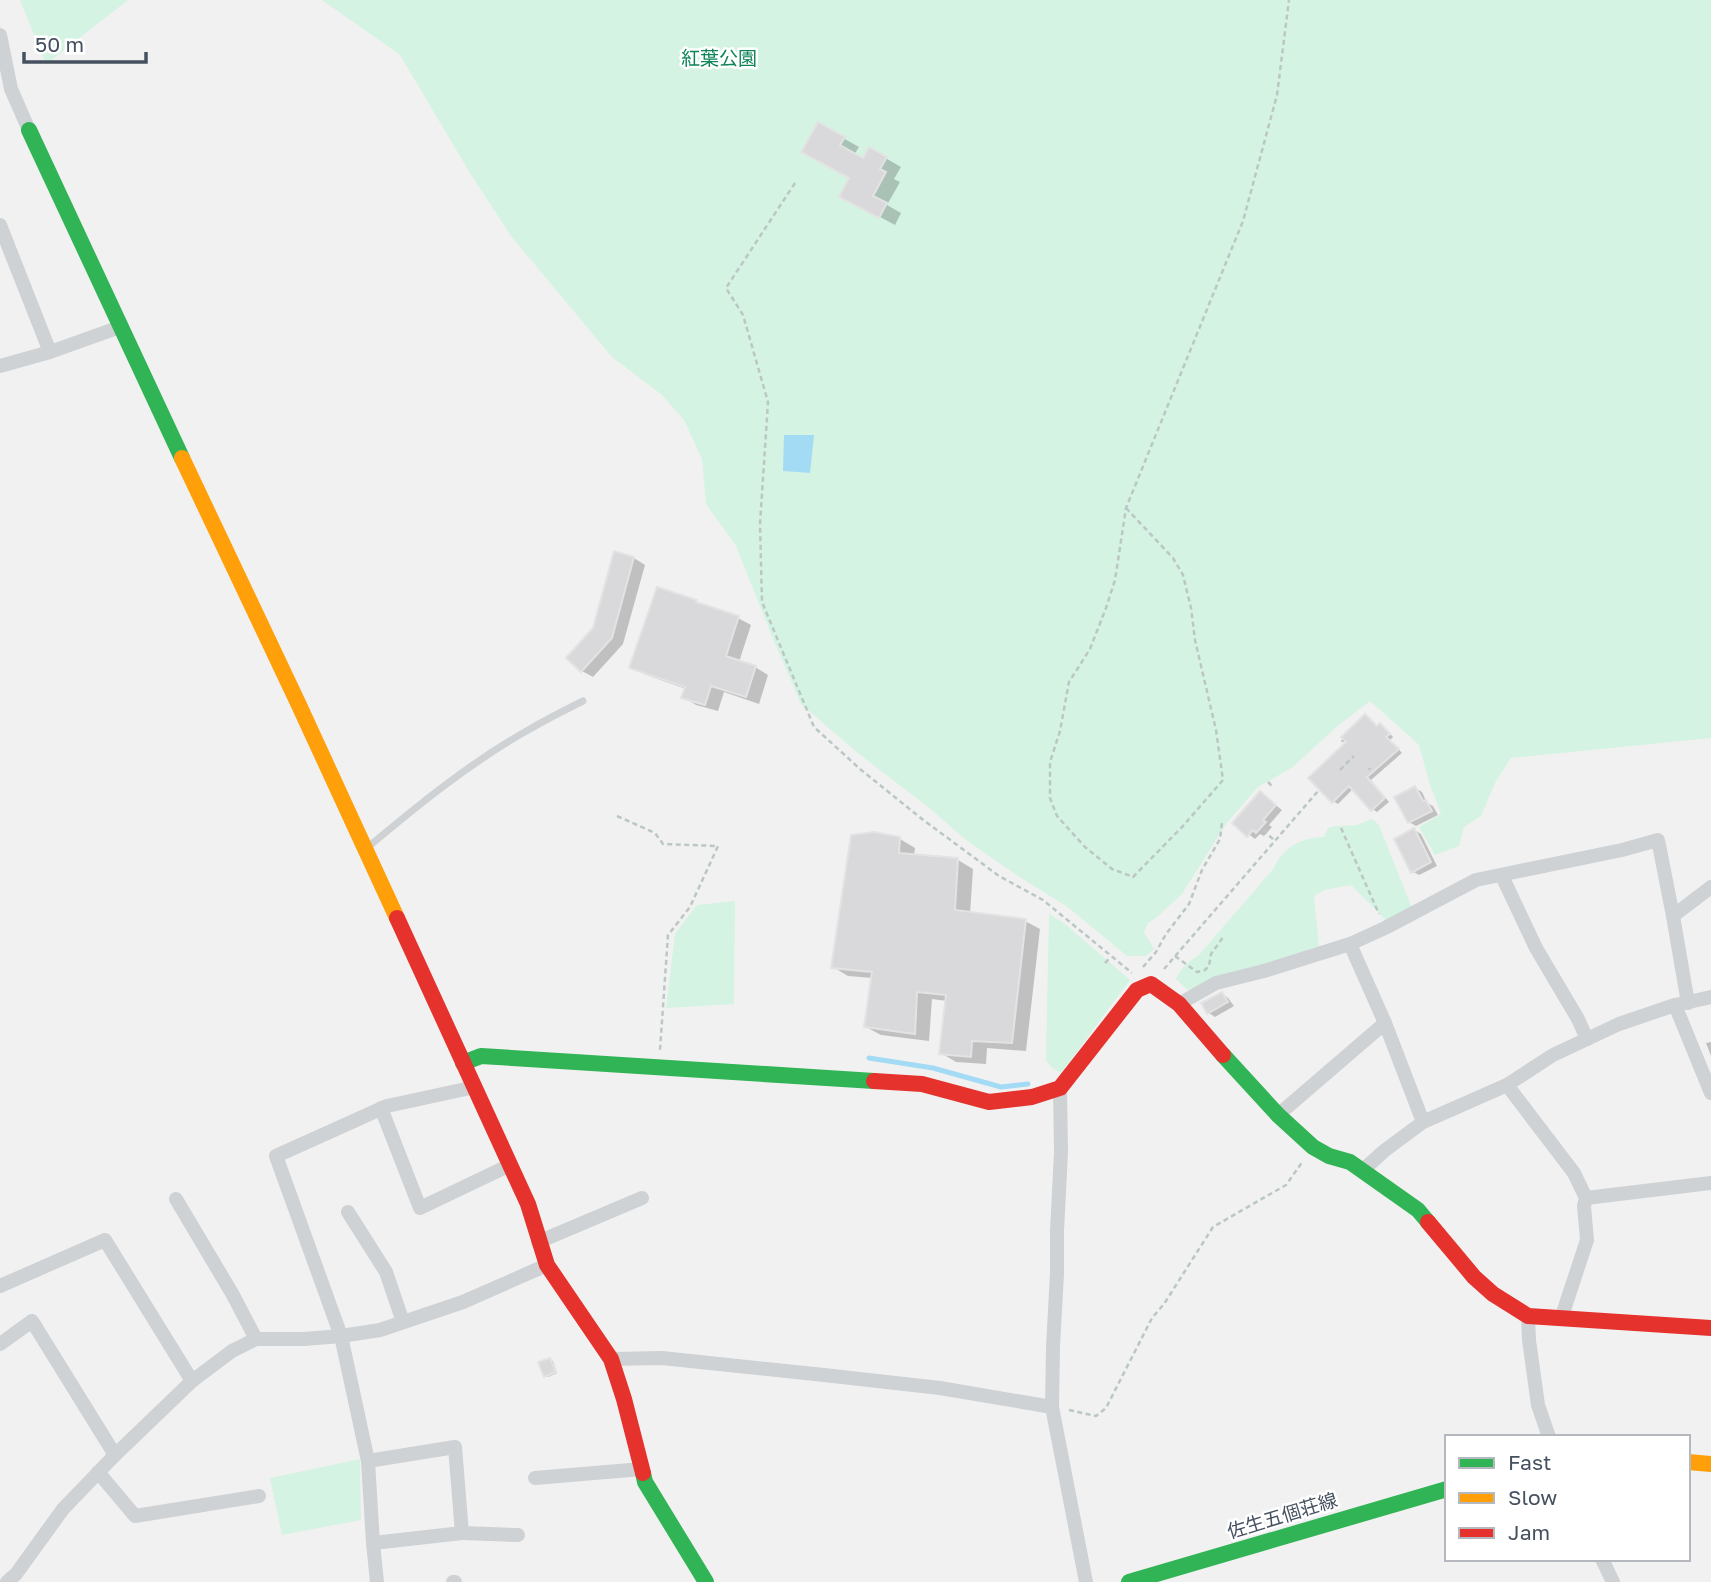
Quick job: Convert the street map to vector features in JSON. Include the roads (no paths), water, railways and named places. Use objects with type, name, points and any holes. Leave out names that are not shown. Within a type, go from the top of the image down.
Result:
[{"type":"street","points":[[0,35],[6,91],[29,130],[475,1087],[528,1204],[547,1265],[611,1359],[645,1482],[706,1582]]},
{"type":"street","points":[[0,225],[50,352]]},
{"type":"street","points":[[0,366],[50,352],[120,327]]},
{"type":"street","points":[[1179,1004],[1216,983],[1350,944],[1476,880],[1658,840],[1673,916],[1682,1004],[1711,1093]]},
{"type":"street","points":[[1502,876],[1536,948],[1587,1039]]},
{"type":"street","points":[[1673,916],[1711,887]]},
{"type":"street","points":[[1350,944],[1385,1023],[1423,1122]]},
{"type":"street","points":[[463,1063],[481,1056],[922,1084],[989,1102],[1032,1097],[1060,1088],[1137,990],[1155,979],[1278,1115],[1313,1147],[1329,1156],[1350,1162],[1418,1209],[1474,1277],[1493,1294],[1528,1317],[1711,1328]]},
{"type":"street","points":[[1362,1171],[1423,1122],[1507,1085],[1553,1055],[1619,1024],[1711,997]]},
{"type":"street","points":[[1278,1115],[1385,1023]]},
{"type":"street","points":[[1507,1085],[1574,1172],[1586,1198],[1584,1206],[1587,1240],[1562,1319]]},
{"type":"street","points":[[377,1582],[368,1461],[341,1336],[276,1156],[387,1106],[475,1087]]},
{"type":"street","points":[[1060,1088],[1061,1152],[1052,1407],[1086,1582]]},
{"type":"street","points":[[382,1108],[420,1208],[510,1165]]},
{"type":"street","points":[[1586,1198],[1711,1183]]},
{"type":"street","points":[[538,1242],[642,1198]]},
{"type":"street","points":[[176,1199],[233,1294],[256,1339]]},
{"type":"street","points":[[348,1212],[386,1272],[403,1322]]},
{"type":"street","points":[[0,1286],[105,1240],[192,1381]]},
{"type":"street","points":[[7,1582],[16,1574],[63,1509],[98,1472],[192,1381],[232,1351],[256,1339],[303,1339],[380,1330],[463,1302],[547,1265]]},
{"type":"street","points":[[1528,1317],[1538,1405],[1548,1435]]},
{"type":"street","points":[[0,1344],[32,1321],[115,1455]]},
{"type":"street","points":[[611,1359],[663,1358],[810,1373],[940,1388],[1052,1407]]},
{"type":"street","points":[[368,1461],[455,1447],[462,1533]]},
{"type":"street","points":[[1690,1462],[1711,1464]]},
{"type":"street","points":[[535,1478],[642,1469]]},
{"type":"street","points":[[98,1472],[135,1516],[259,1496]]},
{"type":"street","name":"佐生五個荘線","points":[[1129,1582],[1445,1490]]},
{"type":"street","points":[[373,1543],[462,1533],[518,1535]]},
{"type":"street","points":[[1603,1561],[1613,1582]]},
{"type":"lane","points":[[365,850],[410,811],[462,772],[528,729],[583,701]]},
{"type":"water","points":[[784,435],[814,435],[810,473],[783,471]]},
{"type":"waterway","points":[[869,1058],[933,1068],[1001,1087],[1028,1084]]},
{"type":"park label","name":"紅葉公園","points":[[719,57]]}]
